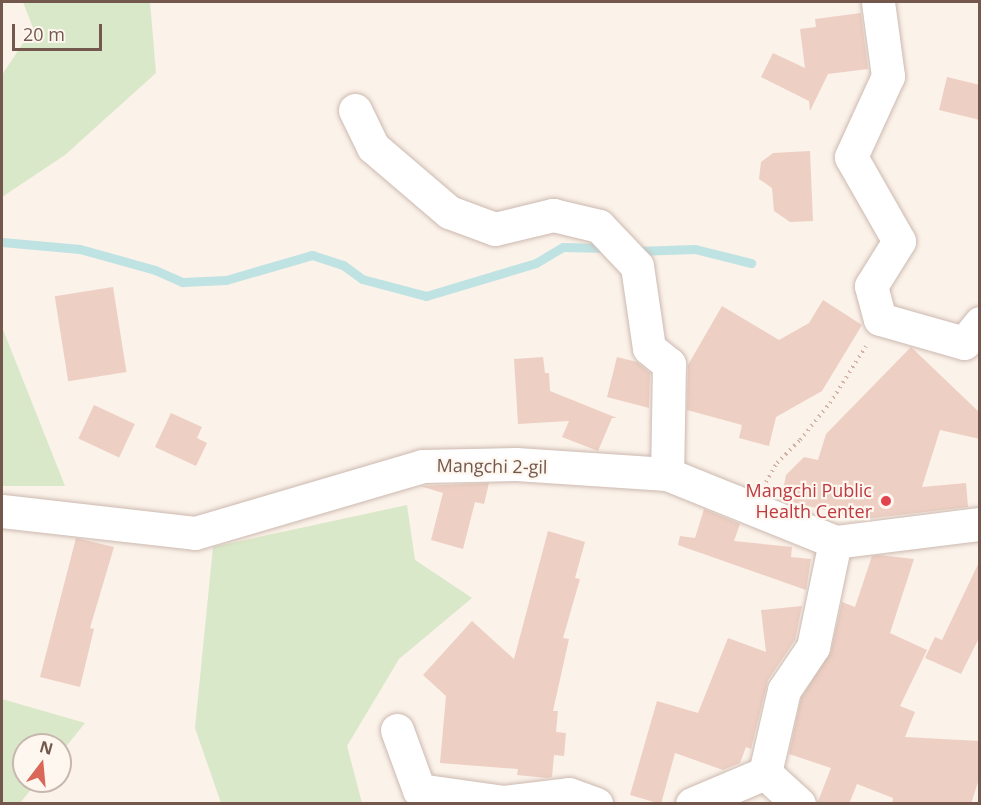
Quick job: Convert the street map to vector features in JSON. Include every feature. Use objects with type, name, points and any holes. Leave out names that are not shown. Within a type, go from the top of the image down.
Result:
[{"type":"street","points":[[878,2],[888,76],[851,157],[899,241],[871,286],[880,319],[964,343],[980,323]]},
{"type":"street","points":[[355,110],[373,147],[449,212],[495,229],[553,215],[599,226],[637,266],[649,348],[669,364],[667,474]]},
{"type":"street","name":"Mangchi 2-gil","points":[[2,512],[195,533],[422,466],[516,464],[667,474],[835,542],[980,524]]},
{"type":"street","points":[[765,773],[784,690],[813,647],[835,542]]},
{"type":"street","points":[[397,730],[419,790],[504,802],[569,794],[596,804]]},
{"type":"street","points":[[693,804],[765,773]]},
{"type":"street","points":[[765,773],[800,804]]},
{"type":"path","points":[[751,508],[777,463],[800,440],[855,367],[880,319]]},
{"type":"green space","points":[[23,2],[150,2],[156,73],[65,155],[2,197],[2,75],[33,28]]},
{"type":"green space","points":[[2,327],[65,486],[2,486]]},
{"type":"green space","points":[[407,505],[415,560],[472,598],[399,659],[347,746],[362,803],[221,803],[195,728],[213,547]]},
{"type":"green space","points":[[2,699],[85,723],[72,739],[72,733],[12,733],[12,793],[28,793],[20,803],[2,803]]},
{"type":"building","points":[[861,13],[868,69],[828,74],[810,111],[809,101],[761,77],[773,53],[805,68],[800,29],[816,27],[815,19]]},
{"type":"building","points":[[947,77],[980,85],[980,120],[939,110]]},
{"type":"building","points":[[810,151],[813,221],[790,222],[774,211],[772,188],[759,179],[761,162],[773,153]]},
{"type":"building","points":[[113,287],[126,372],[68,381],[55,296]]},
{"type":"building","points":[[823,300],[862,325],[822,391],[776,417],[769,446],[739,438],[742,425],[687,410],[688,365],[722,306],[779,340],[809,323]]},
{"type":"building","points":[[911,347],[980,413],[980,439],[940,430],[922,487],[966,483],[968,507],[865,519],[781,500],[786,475],[804,457],[818,460],[826,434]]},
{"type":"building","points":[[543,357],[545,373],[549,373],[550,391],[617,418],[612,418],[598,451],[562,437],[569,421],[518,424],[514,359]]},
{"type":"building","points":[[617,357],[637,362],[650,373],[649,408],[607,397]]},
{"type":"building","points":[[94,405],[135,424],[119,458],[78,439]]},
{"type":"building","points":[[171,413],[202,427],[197,438],[207,443],[196,466],[155,447]]},
{"type":"building","points":[[489,483],[484,504],[475,502],[463,549],[431,540],[443,493],[420,486]]},
{"type":"building","points":[[704,509],[740,524],[734,541],[792,547],[791,557],[811,559],[806,590],[678,545],[680,536],[695,538]]},
{"type":"building","points":[[548,531],[585,542],[575,578],[580,579],[563,638],[569,639],[553,711],[558,711],[556,732],[566,733],[564,756],[554,755],[552,777],[547,778],[517,775],[518,769],[440,763],[446,696],[423,675],[472,621],[514,659]]},
{"type":"building","points":[[76,538],[114,547],[90,628],[94,629],[80,687],[40,677]]},
{"type":"building","points":[[872,556],[914,559],[890,633],[927,650],[900,706],[915,712],[905,737],[980,741],[980,776],[971,804],[892,804],[893,798],[857,784],[849,804],[817,804],[831,768],[789,754],[801,698],[831,651],[842,602],[855,607]]},
{"type":"building","points":[[980,560],[980,636],[961,674],[925,658],[935,637],[942,640]]},
{"type":"building","points":[[802,606],[795,640],[768,680],[751,749],[746,747],[740,763],[723,770],[675,753],[661,804],[630,795],[657,701],[698,713],[728,638],[766,652],[761,610]]},
{"type":"waterway","points":[[2,242],[80,249],[155,270],[182,282],[226,280],[312,255],[343,265],[362,279],[426,296],[536,263],[563,247],[607,248]]},
{"type":"waterway","points":[[636,251],[695,249],[751,263]]},
{"type":"place","name":"Mangchi Public Health Center","points":[[886,501]]}]
